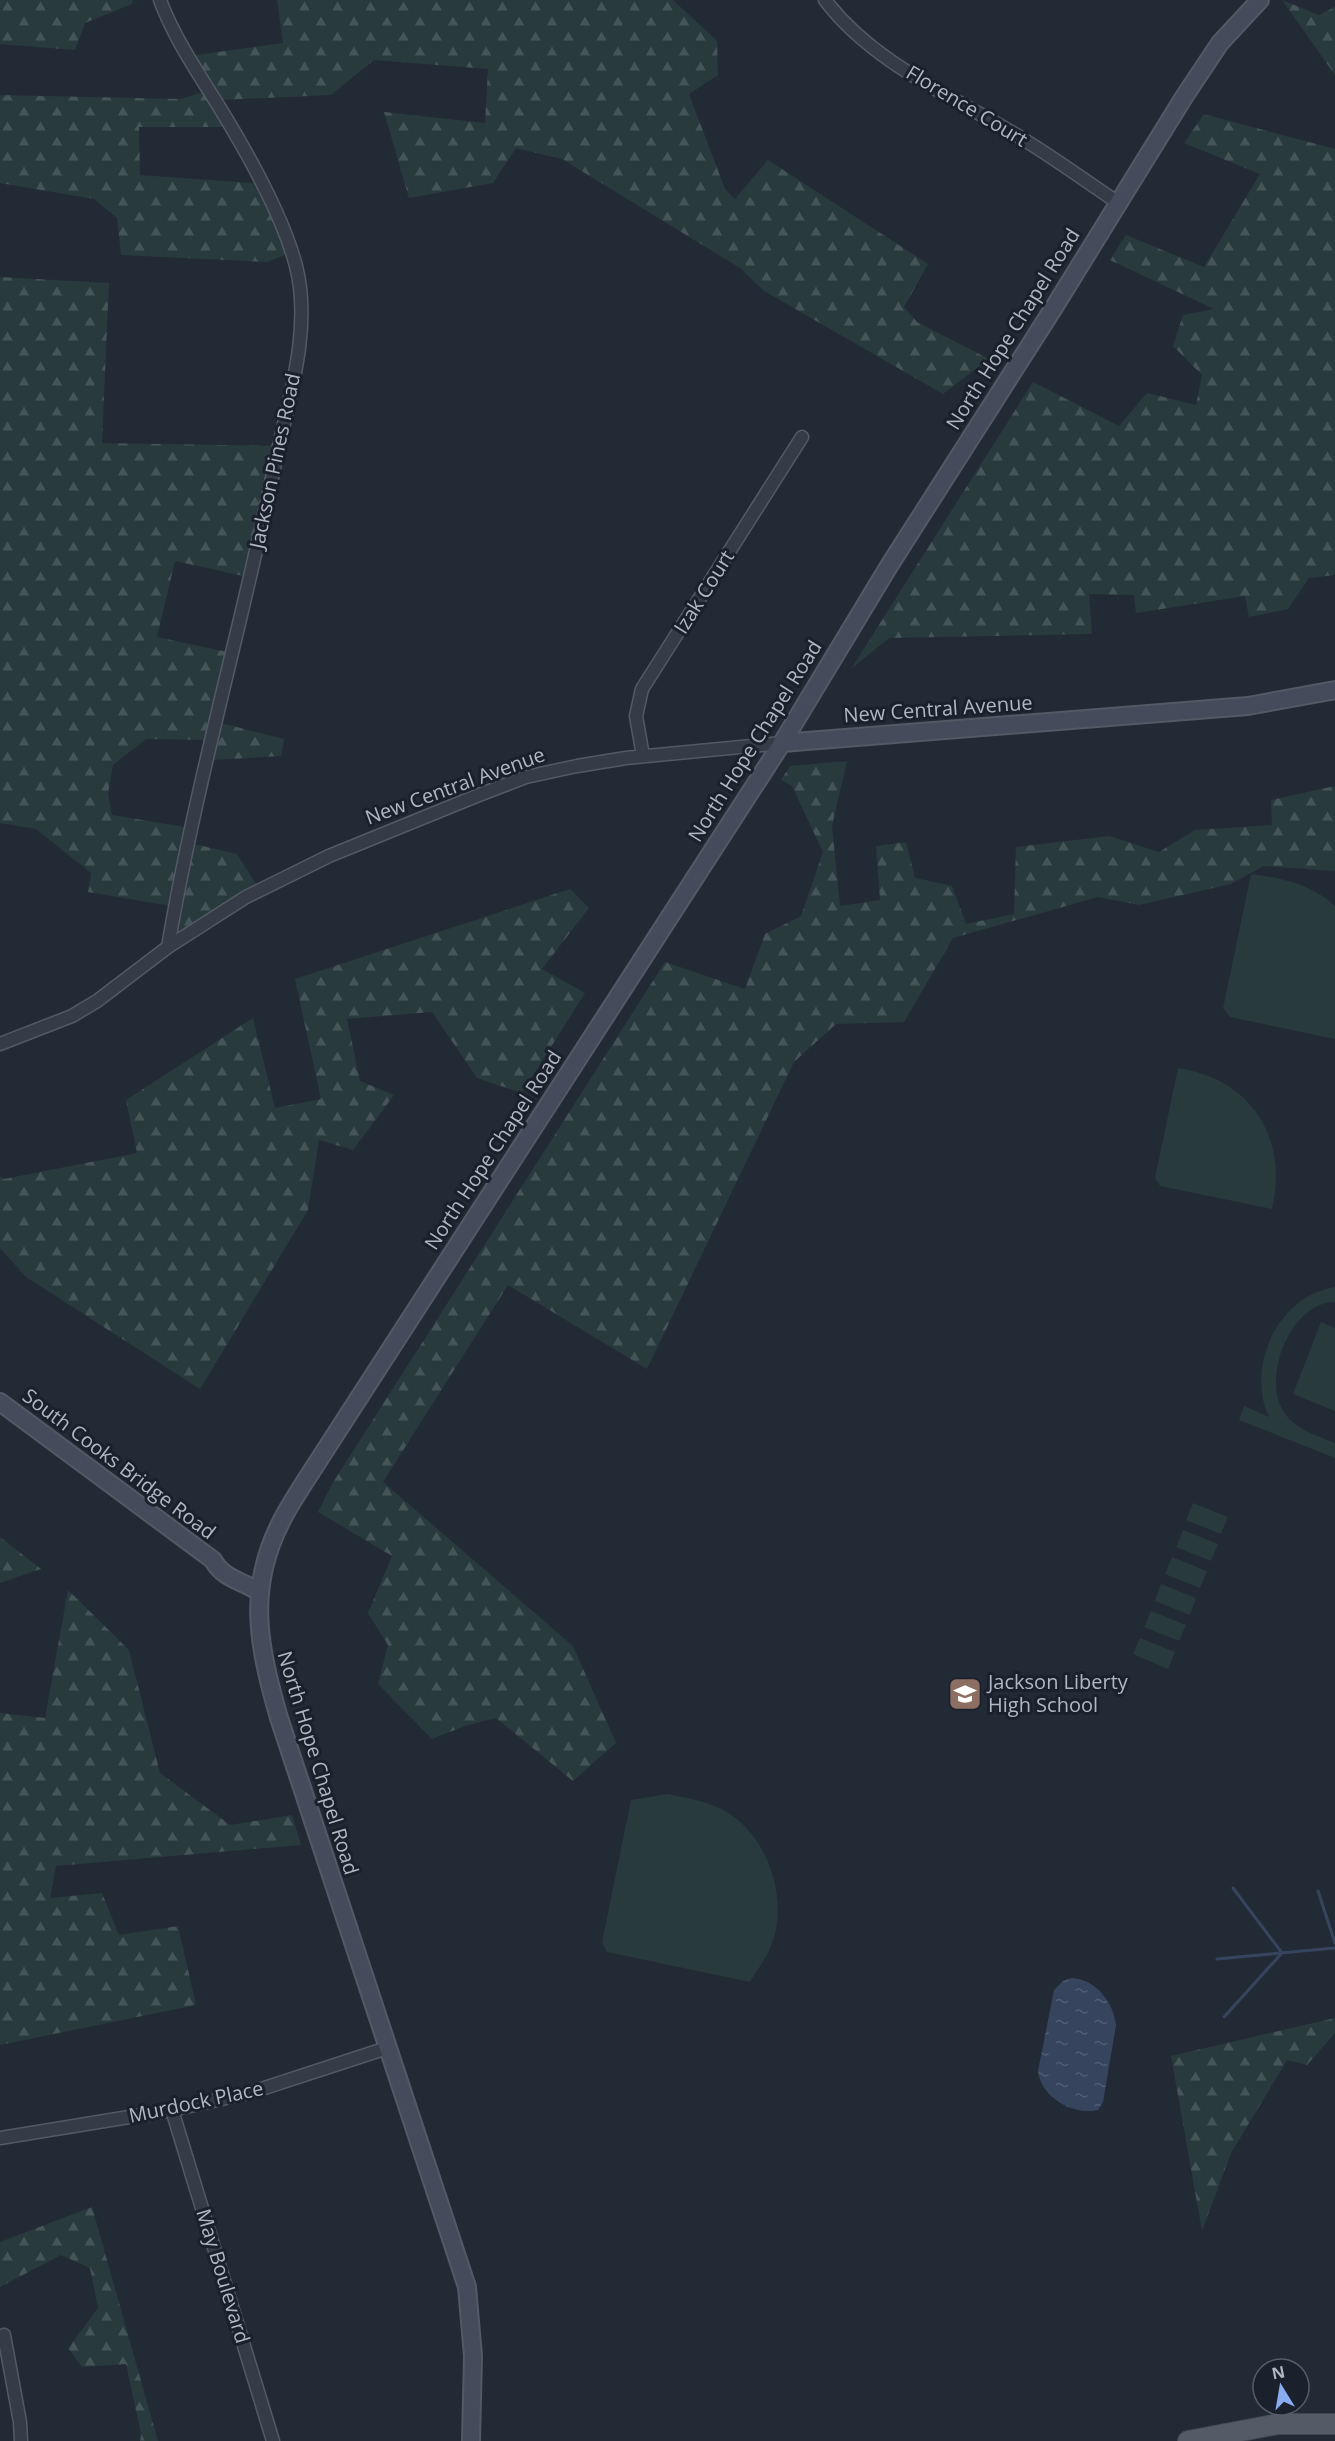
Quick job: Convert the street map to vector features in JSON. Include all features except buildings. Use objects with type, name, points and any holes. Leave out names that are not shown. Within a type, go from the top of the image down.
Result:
[{"type":"main road","name":"North Hope Chapel Road","points":[[471,2441],[473,2356],[467,2287],[270,1686],[262,1653],[253,1588],[281,1522],[304,1483],[782,742],[889,566],[1053,309],[1117,202],[1220,43],[1260,0]]},
{"type":"main road","name":"New Central Avenue","points":[[782,742],[1248,706],[1335,690]]},
{"type":"main road","name":"South Cooks Bridge Road","points":[[0,1402],[213,1560],[223,1562],[244,1576],[253,1588]]},
{"type":"main road","points":[[1188,2441],[1278,2424],[1335,2424]]},
{"type":"street","name":"Jackson Pines Road","points":[[160,0],[186,54],[225,117],[270,200],[290,246],[297,270],[301,316],[294,370],[265,514],[208,754],[176,899],[168,947]]},
{"type":"street","name":"Florence Court","points":[[825,0],[839,18],[885,57],[1026,141],[1117,202]]},
{"type":"street","name":"Izak Court","points":[[643,756],[636,716],[642,689],[802,437]]},
{"type":"street","name":"New Central Avenue","points":[[0,1044],[72,1016],[97,1001],[168,947],[246,897],[320,861],[479,795],[526,777],[557,770],[643,756],[782,742]]},
{"type":"street","name":"Murdock Place","points":[[0,2138],[172,2110],[249,2093],[387,2048]]},
{"type":"street","name":"May Boulevard","points":[[172,2110],[273,2441]]},
{"type":"street","points":[[4,2335],[20,2422],[21,2441]]},
{"type":"green space","points":[[0,0],[133,0],[132,4],[85,23],[75,50],[0,44]]},
{"type":"green space","points":[[277,0],[673,0],[717,41],[718,75],[689,94],[725,189],[735,199],[768,160],[928,264],[904,307],[917,322],[989,359],[943,394],[764,291],[740,268],[562,159],[516,148],[493,183],[409,198],[384,112],[485,123],[488,69],[374,60],[331,95],[219,100],[237,127],[139,127],[140,175],[266,184],[295,251],[267,262],[121,255],[117,218],[94,199],[0,183],[0,95],[180,99],[208,91],[189,56],[283,43]]},
{"type":"green space","points":[[1282,0],[1319,15],[1335,7],[1335,75]]},
{"type":"green space","points":[[1204,114],[1335,149],[1335,575],[1309,578],[1288,609],[1249,617],[1245,596],[1136,613],[1134,595],[1089,594],[1092,634],[889,638],[851,669],[1033,382],[1119,426],[1147,393],[1196,405],[1202,375],[1173,346],[1183,315],[1214,309],[1110,260],[1126,235],[1204,267],[1260,174],[1184,143]]},
{"type":"green space","points":[[0,277],[109,283],[102,443],[284,446],[257,579],[175,561],[157,637],[237,654],[221,723],[284,739],[281,756],[210,760],[213,740],[146,739],[113,765],[108,794],[112,815],[197,829],[194,844],[237,854],[259,889],[173,946],[183,908],[88,892],[91,873],[36,829],[0,823]]},
{"type":"green space","points":[[847,761],[832,826],[840,906],[880,900],[876,846],[906,842],[915,878],[952,886],[966,924],[1014,914],[1016,847],[1109,836],[1159,852],[1195,830],[1272,825],[1271,800],[1335,786],[1335,871],[1264,866],[1231,884],[1139,905],[1098,897],[953,938],[904,1022],[836,1024],[794,1062],[647,1369],[508,1285],[383,1482],[573,1646],[616,1743],[573,1781],[496,1718],[465,1726],[432,1739],[378,1684],[388,1645],[368,1613],[392,1556],[318,1512],[332,1484],[665,962],[745,989],[765,934],[801,916],[823,852],[792,786],[781,780],[790,766]]},
{"type":"green space","points":[[1251,874],[1296,883],[1316,892],[1335,906],[1335,1039],[1230,1017],[1223,1008]]},
{"type":"green space","points":[[570,889],[589,908],[542,969],[585,993],[522,1093],[477,1078],[432,1012],[347,1019],[360,1081],[394,1095],[353,1150],[319,1140],[308,1210],[200,1389],[26,1277],[0,1248],[0,1176],[4,1179],[137,1153],[126,1100],[253,1018],[275,1108],[321,1099],[295,979]]},
{"type":"green space","points":[[1178,1068],[1204,1074],[1226,1085],[1244,1099],[1259,1116],[1269,1136],[1275,1159],[1276,1183],[1272,1209],[1160,1186],[1155,1178]]},
{"type":"green space","points":[[1335,1287],[1335,1302],[1319,1305],[1305,1314],[1293,1328],[1278,1362],[1276,1380],[1278,1398],[1284,1412],[1300,1428],[1335,1443],[1335,1458],[1239,1420],[1244,1406],[1269,1417],[1263,1397],[1261,1376],[1272,1336],[1283,1318],[1315,1293]]},
{"type":"green space","points":[[1321,1322],[1335,1328],[1335,1411],[1293,1394]]},
{"type":"green space","points":[[1193,1503],[1228,1517],[1221,1534],[1186,1520]]},
{"type":"green space","points":[[1183,1530],[1218,1544],[1211,1561],[1176,1547]]},
{"type":"green space","points":[[0,1537],[41,1569],[0,1583]]},
{"type":"green space","points":[[1172,1557],[1207,1571],[1200,1588],[1165,1574]]},
{"type":"green space","points":[[1161,1584],[1196,1598],[1190,1615],[1155,1601]]},
{"type":"green space","points":[[68,1590],[129,1650],[160,1773],[230,1825],[292,1815],[301,1845],[56,1866],[50,1898],[102,1893],[119,1935],[178,1926],[196,2005],[0,2045],[0,1713],[45,1718]]},
{"type":"green space","points":[[1151,1611],[1186,1625],[1179,1641],[1144,1627]]},
{"type":"green space","points":[[1140,1638],[1175,1652],[1168,1669],[1133,1654]]},
{"type":"green space","points":[[667,1794],[704,1802],[725,1811],[753,1836],[763,1852],[776,1890],[778,1909],[771,1946],[750,1982],[607,1952],[602,1942],[631,1800]]},
{"type":"green space","points":[[1335,2018],[1335,2033],[1307,2065],[1287,2060],[1231,2153],[1202,2231],[1171,2056]]},
{"type":"green space","points":[[92,2207],[158,2441],[140,2441],[141,2434],[126,2364],[82,2367],[68,2348],[98,2308],[90,2268],[61,2255],[0,2287],[0,2242]]},
{"type":"water","points":[[1071,1978],[1080,1979],[1102,1993],[1111,2008],[1116,2025],[1103,2102],[1098,2110],[1078,2110],[1060,2102],[1045,2089],[1038,2071],[1054,1990],[1063,1981]]},
{"type":"waterway","points":[[1224,2017],[1282,1953],[1233,1888]]},
{"type":"waterway","points":[[1318,1891],[1335,1943]]},
{"type":"waterway","points":[[1217,1959],[1335,1948]]},
{"type":"place","name":"Jackson Liberty High School","points":[[965,1694]]}]
